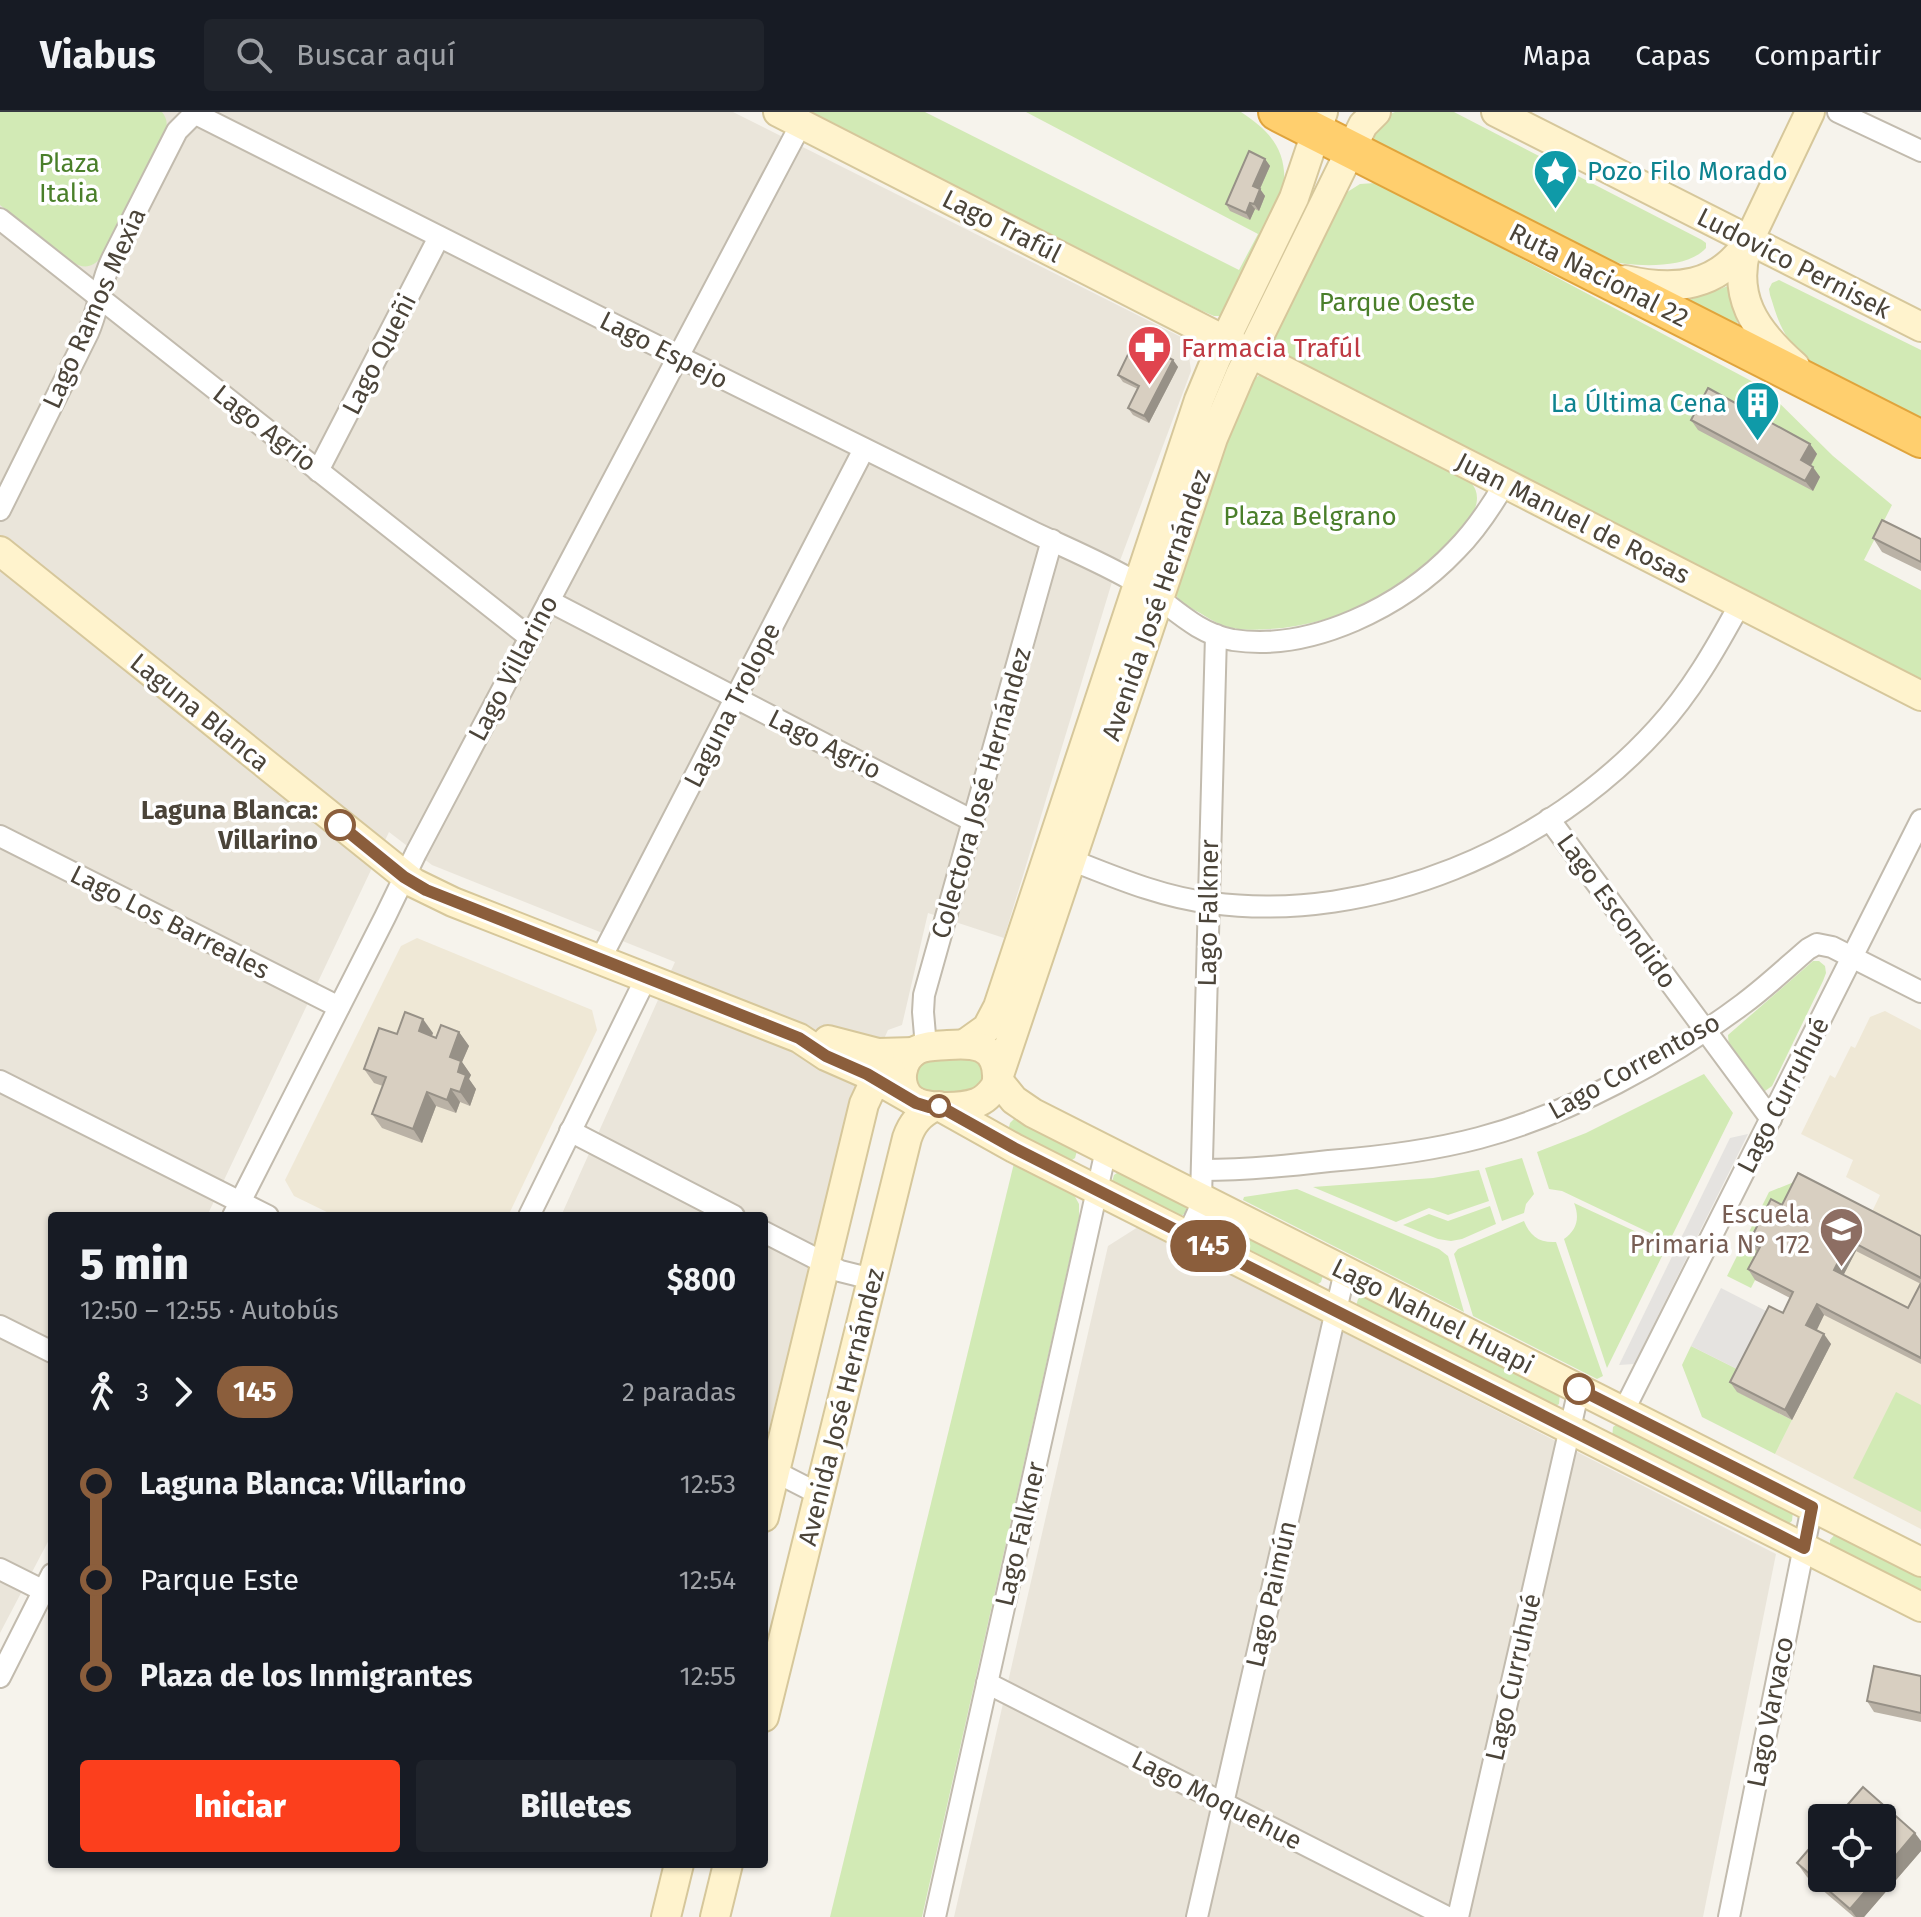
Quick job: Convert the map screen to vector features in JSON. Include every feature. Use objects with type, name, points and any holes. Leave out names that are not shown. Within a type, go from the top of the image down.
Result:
[{"type":"highway","name":"Ruta Nacional 22","points":[[1277,112],[1319,122],[1351,149],[1921,439]]},
{"type":"main road","name":"Avenida José Hernández","points":[[1148,591],[1229,396],[1363,125],[1376,112]]},
{"type":"main road","name":"Ludovico Pernisek","points":[[1496,112],[1921,327]]},
{"type":"main road","points":[[1810,112],[1749,240],[1742,273],[1744,296],[1757,327],[1774,347],[1820,388]]},
{"type":"main road","name":"Lago Trafúl","points":[[790,118],[1225,340]]},
{"type":"main road","name":"Avenida José Hernández","points":[[768,1701],[909,1132],[930,1105],[973,1104],[990,1094],[997,1077],[1060,855],[1148,591],[1199,400],[1294,198],[1319,122]]},
{"type":"main road","points":[[1597,274],[1649,285],[1683,285],[1722,270],[1749,240]]},
{"type":"main road","name":"Juan Manuel de Rosas","points":[[1225,340],[1921,696]]},
{"type":"main road","name":"Laguna Blanca","points":[[0,551],[404,877],[453,902],[799,1038],[826,1056],[930,1105]]},
{"type":"main road","name":"Avenida José Hernández","points":[[966,1043],[987,1028],[995,1016],[1060,855]]},
{"type":"main road","name":"Laguna Blanca","points":[[799,1038],[829,1040],[878,1053],[917,1051]]},
{"type":"main road","points":[[930,1105],[907,1093],[902,1080],[903,1067],[917,1051],[966,1043],[979,1046],[989,1052],[996,1063],[997,1077]]},
{"type":"main road","name":"Avenida José Hernández","points":[[769,1469],[825,1264],[864,1104],[879,1081],[917,1051]]},
{"type":"main road","name":"Lago Nahuel Huapi","points":[[997,1077],[1014,1100],[1026,1109],[1106,1150],[1202,1184],[1345,1271],[1921,1562]]},
{"type":"main road","name":"Lago Nahuel Huapi","points":[[930,1105],[1921,1607]]},
{"type":"main road","points":[[666,1917],[678,1868]]},
{"type":"main road","points":[[715,1917],[727,1868]]},
{"type":"street","name":"Lago Espejo","points":[[194,112],[439,237],[1052,540],[1148,591],[1191,623],[1216,635]]},
{"type":"street","name":"Lago Ramos Mexía","points":[[0,510],[91,326],[108,267],[174,137],[194,112]]},
{"type":"street","points":[[1838,112],[1921,151]]},
{"type":"street","name":"Lago Villarino","points":[[237,1209],[404,877],[678,356],[790,118]]},
{"type":"street","name":"Lago Agrio","points":[[0,219],[529,637]]},
{"type":"street","name":"Lago Queñi","points":[[318,471],[439,237]]},
{"type":"street","name":"Laguna Trolope","points":[[600,960],[864,449]]},
{"type":"street","points":[[1216,635],[1247,641],[1294,638],[1342,626],[1372,612],[1428,576],[1457,550],[1505,483]]},
{"type":"street","name":"Colectora José Hernández","points":[[917,1051],[924,995],[1052,540]]},
{"type":"street","name":"Lago Agrio","points":[[549,601],[973,821]]},
{"type":"street","points":[[1060,855],[1175,897],[1260,907],[1317,904],[1377,893],[1433,877],[1481,858],[1549,819],[1616,769],[1659,727],[1695,680],[1740,604]]},
{"type":"street","name":"Lago Falkner","points":[[1187,1236],[1198,1212],[1202,1184],[1216,635]]},
{"type":"street","name":"Lago Escondido","points":[[1549,819],[1771,1119]]},
{"type":"street","name":"Lago Curruhué","points":[[1623,1412],[1921,820]]},
{"type":"street","name":"Lago Los Barreales","points":[[0,836],[339,1007]]},
{"type":"street","name":"Lago Correntoso","points":[[1202,1184],[1235,1170],[1419,1151],[1481,1138],[1540,1118],[1628,1076],[1706,1031],[1745,1003],[1812,946],[1827,945],[1852,957]]},
{"type":"street","points":[[1852,957],[1921,992]]},
{"type":"street","points":[[531,1212],[646,978]]},
{"type":"street","points":[[0,1081],[237,1209]]},
{"type":"street","points":[[570,1131],[726,1212]]},
{"type":"street","name":"Lago Falkner","points":[[935,1917],[1106,1150]]},
{"type":"street","points":[[768,1234],[840,1271],[872,1279]]},
{"type":"street","name":"Lago Paimún","points":[[1197,1917],[1345,1271]]},
{"type":"street","points":[[0,1326],[48,1350]]},
{"type":"street","name":"Lago Curruhué","points":[[1458,1917],[1579,1389]]},
{"type":"street","points":[[769,1469],[819,1494]]},
{"type":"street","name":"Lago Varvaco","points":[[1729,1917],[1812,1507]]},
{"type":"street","points":[[0,1569],[48,1583],[0,1677]]},
{"type":"street","name":"Lago Moquehue","points":[[987,1683],[1447,1917]]},
{"type":"shaded area","points":[[0,112],[733,112],[1187,340],[1191,371],[1112,582],[1004,938],[928,913],[902,1025],[888,1030],[846,1123],[768,1432],[768,1212],[563,1212],[675,962],[432,865],[389,832],[209,1212],[48,1212],[48,1542],[0,1633]]},
{"type":"shaded area","points":[[417,938],[592,1010],[597,1030],[510,1212],[327,1212],[294,1196],[285,1180],[401,946]]},
{"type":"shaded area","name":"Escuela Primaria N° 172","points":[[1885,1011],[1921,1030],[1921,1529],[1775,1454],[1792,1420],[1737,1392],[1790,1323],[1800,1302],[1755,1280],[1756,1252],[1870,1216],[1880,1195],[1846,1177],[1853,1160],[1801,1134],[1830,1075],[1835,1078],[1851,1046],[1855,1048],[1870,1017]]},
{"type":"shaded area","points":[[1748,1134],[1634,1364],[1619,1365],[1730,1138]]},
{"type":"shaded area","points":[[1138,1227],[1776,1554],[1703,1917],[954,1917],[1108,1246]]},
{"type":"shaded area","points":[[1721,1288],[1776,1316],[1747,1374],[1691,1346]]},
{"type":"green space","name":"Plaza Italia","points":[[0,112],[164,114],[167,124],[165,133],[101,257],[92,265],[74,263],[0,205]]},
{"type":"green space","points":[[809,112],[925,112],[1239,270],[1258,234],[1026,112],[1241,112],[1268,134],[1274,143],[1283,162],[1284,186],[1222,316],[1214,316]]},
{"type":"green space","points":[[1395,112],[1454,112],[1702,240],[1706,248],[1686,260],[1658,265],[1605,260],[1370,139],[1381,118]]},
{"type":"green space","name":"Parque Oeste","points":[[1375,183],[1765,389],[1833,456],[1892,505],[1864,560],[1921,590],[1921,680],[1277,348],[1273,334],[1341,196],[1360,184]]},
{"type":"green space","points":[[1779,280],[1921,350],[1921,423],[1844,384],[1808,359],[1794,345],[1781,326],[1770,295],[1772,283]]},
{"type":"green space","points":[[1731,285],[1738,327],[1689,300]]},
{"type":"green space","name":"Plaza Belgrano","points":[[1260,375],[1460,474],[1474,487],[1477,498],[1472,515],[1452,539],[1393,589],[1370,602],[1321,620],[1296,626],[1246,630],[1222,625],[1186,605],[1176,595],[1174,584],[1246,388]]},
{"type":"green space","points":[[1813,961],[1825,966],[1823,981],[1772,1086],[1762,1090],[1729,1047],[1728,1035]]},
{"type":"green space","points":[[964,1054],[982,1063],[985,1076],[974,1092],[929,1096],[915,1084],[916,1066],[920,1061]]},
{"type":"green space","points":[[1704,1074],[1733,1113],[1669,1242],[1562,1191],[1549,1189],[1537,1152],[1586,1133]]},
{"type":"green space","points":[[1015,1118],[1077,1151],[1075,1158],[1069,1162],[1008,1131]]},
{"type":"green space","points":[[1522,1158],[1534,1194],[1526,1204],[1524,1213],[1502,1221],[1485,1168]]},
{"type":"green space","points":[[1015,1159],[1073,1193],[1079,1204],[1079,1218],[922,1917],[830,1917]]},
{"type":"green space","points":[[1479,1170],[1489,1201],[1448,1215],[1429,1208],[1396,1222],[1313,1187],[1433,1178]]},
{"type":"green space","points":[[1120,1171],[1187,1206],[1185,1213],[1179,1218],[1112,1182],[1114,1175]]},
{"type":"green space","points":[[1799,1180],[1756,1251],[1767,1257],[1751,1288],[1727,1276],[1769,1192]]},
{"type":"green space","points":[[1297,1189],[1439,1249],[1448,1256],[1464,1312],[1243,1200],[1244,1197]]},
{"type":"green space","points":[[1574,1203],[1667,1246],[1607,1368],[1564,1239],[1576,1223]]},
{"type":"green space","points":[[1490,1206],[1496,1224],[1462,1239],[1438,1239],[1403,1225],[1429,1214],[1448,1221]]},
{"type":"green space","points":[[1214,1218],[1323,1275],[1321,1282],[1315,1286],[1206,1232],[1208,1221]]},
{"type":"green space","points":[[1524,1221],[1536,1238],[1556,1242],[1603,1376],[1597,1379],[1473,1316],[1454,1254],[1458,1249]]},
{"type":"green space","points":[[1364,1294],[1560,1393],[1559,1404],[1553,1408],[1356,1306]]},
{"type":"green space","points":[[1691,1346],[1747,1374],[1738,1392],[1792,1420],[1775,1454],[1702,1417],[1682,1365]]},
{"type":"green space","points":[[1896,1392],[1921,1405],[1921,1512],[1853,1478]]},
{"type":"green space","points":[[1620,1422],[1793,1511],[1792,1521],[1786,1526],[1612,1438],[1613,1427]]},
{"type":"green space","points":[[1837,1532],[1921,1571],[1921,1597],[1830,1548],[1830,1540]]},
{"type":"building","points":[[1249,151],[1265,159],[1253,186],[1260,189],[1246,213],[1226,204]]},
{"type":"building","name":"Farmacia Trafúl","points":[[1135,340],[1173,360],[1144,416],[1128,408],[1139,386],[1118,375]]},
{"type":"building","name":"La Última Cena","points":[[1708,388],[1810,444],[1801,460],[1813,467],[1805,481],[1691,420]]},
{"type":"building","points":[[1882,520],[1921,539],[1921,562],[1873,538]]},
{"type":"building","points":[[405,1012],[423,1019],[419,1031],[436,1038],[441,1025],[459,1032],[450,1057],[461,1061],[458,1072],[466,1075],[460,1092],[451,1089],[447,1100],[427,1092],[413,1129],[372,1114],[386,1077],[364,1069],[379,1028],[397,1034]]},
{"type":"building","points":[[1798,1173],[1921,1236],[1921,1278],[1849,1240],[1834,1270],[1908,1308],[1921,1283],[1921,1358],[1817,1304],[1806,1325],[1824,1334],[1785,1410],[1730,1382],[1769,1306],[1783,1313],[1793,1292],[1748,1269],[1760,1247],[1749,1242],[1771,1199],[1782,1205]]},
{"type":"building","points":[[1874,1666],[1921,1676],[1921,1713],[1867,1701]]},
{"type":"building","points":[[1863,1787],[1882,1804],[1848,1804]]},
{"type":"building","points":[[1896,1816],[1915,1833],[1896,1855]]},
{"type":"building","points":[[1808,1850],[1808,1873],[1797,1863]]},
{"type":"building","points":[[1830,1892],[1865,1892],[1850,1909]]},
{"type":"bus line","name":"145","points":[[340,825],[404,877],[426,890],[799,1038],[826,1056],[867,1074],[916,1103],[939,1106],[1014,1148],[1804,1548],[1812,1507],[1579,1389]]},
{"type":"place","name":"Pozo Filo Morado","points":[[1556,210]]},
{"type":"place","name":"Farmacia Trafúl","points":[[1150,387]]},
{"type":"place","name":"La Última Cena","points":[[1758,442]]},
{"type":"place","name":"Laguna Blanca: Villarino","points":[[340,825]]},
{"type":"place","name":"Escuela Primaria N° 172","points":[[1841,1268]]}]
